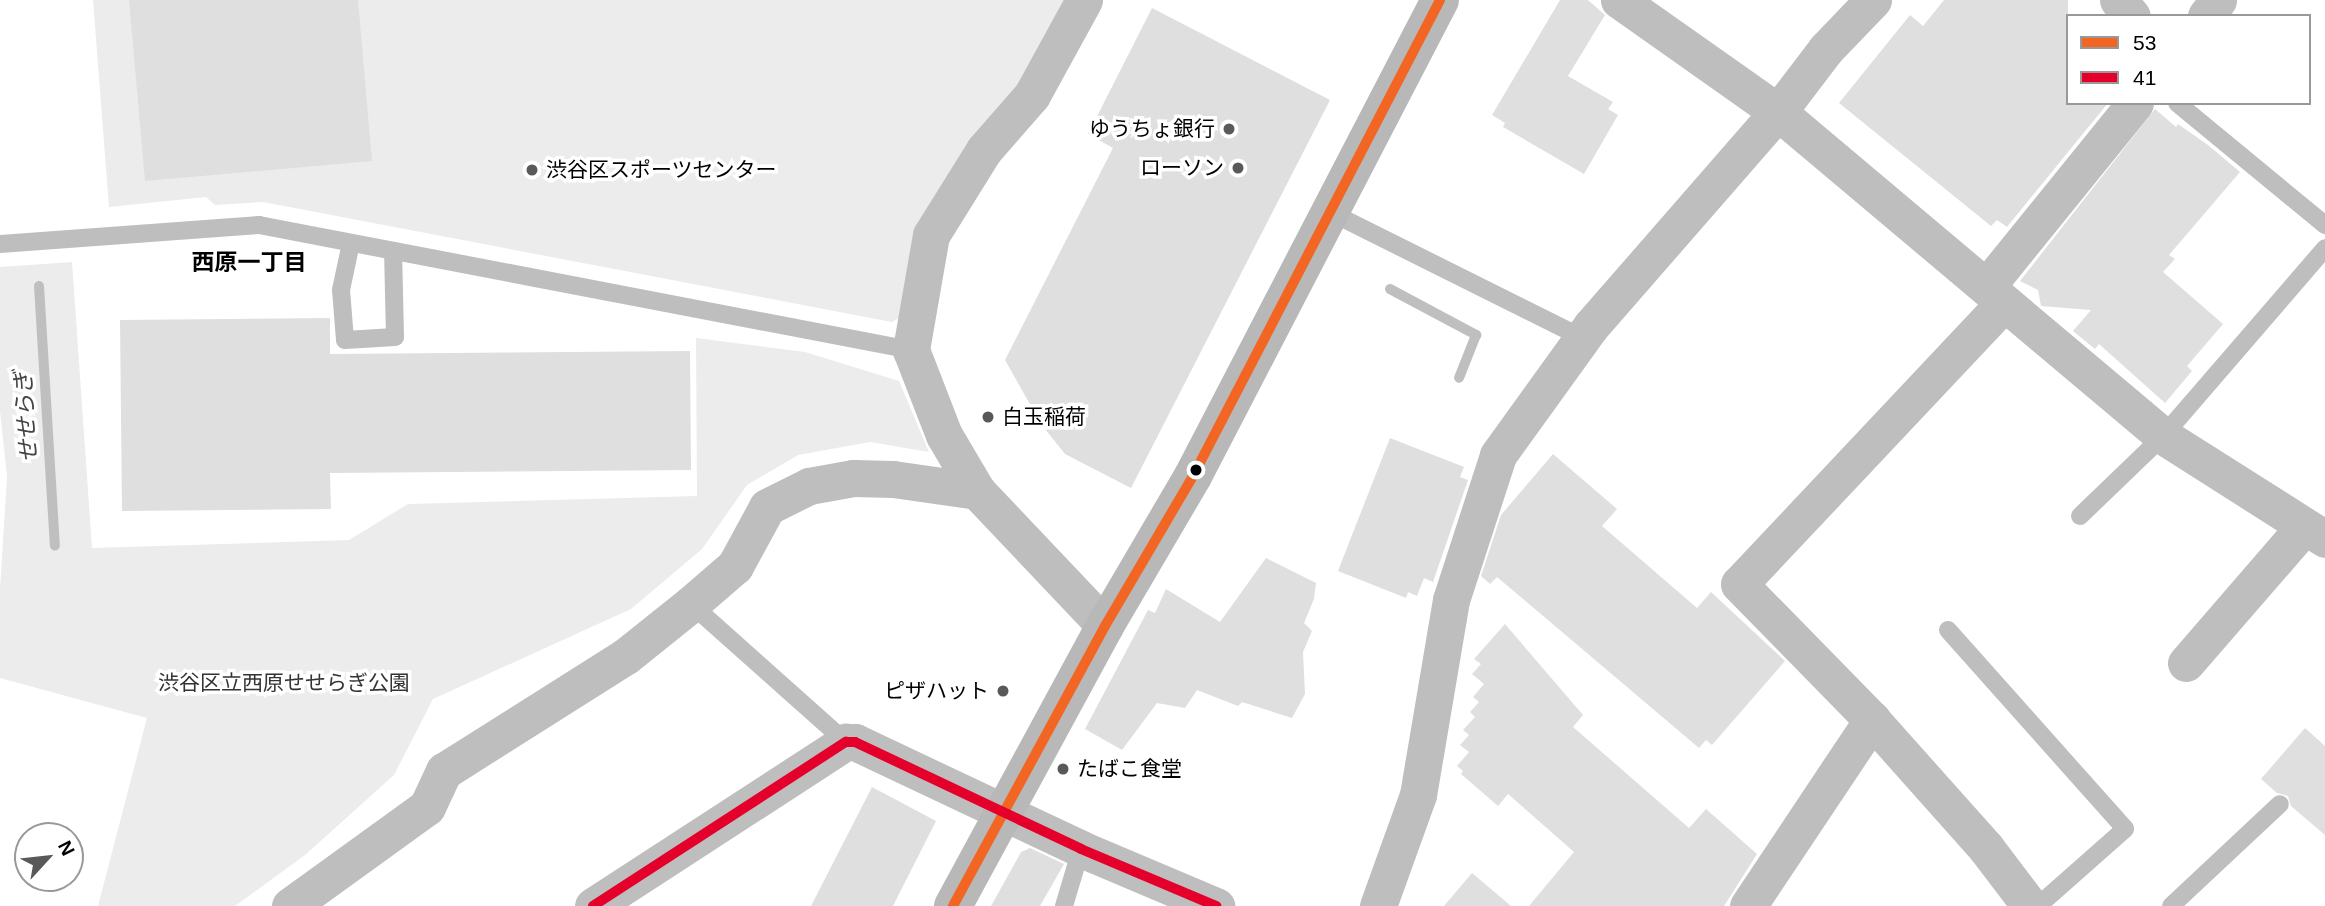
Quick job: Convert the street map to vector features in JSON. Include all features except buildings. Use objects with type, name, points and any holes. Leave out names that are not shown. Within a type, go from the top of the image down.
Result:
[{"type":"street","points":[[1084,0],[1032,95],[984,150],[931,235],[911,349],[944,435],[977,491],[1105,626]]},
{"type":"street","points":[[953,906],[1105,626],[1193,477],[1440,0]]},
{"type":"street","points":[[1619,0],[1778,113],[2163,436],[2317,530],[2186,663]]},
{"type":"street","points":[[1378,906],[1418,795],[1451,600],[1498,455],[1583,338],[1778,113],[1826,49],[1873,0]]},
{"type":"street","points":[[2118,0],[2130,14]]},
{"type":"street","points":[[2030,906],[1986,848],[1872,720],[1739,584],[1995,294],[2134,105]]},
{"type":"street","points":[[290,906],[427,807],[444,771],[626,656],[691,604],[735,566],[767,507],[809,486],[866,478],[977,491]]},
{"type":"street","points":[[1748,906],[1872,720]]},
{"type":"street","points":[[593,906],[846,742],[855,742],[1081,849],[1160,895],[1216,906]]},
{"type":"lane","points":[[2179,105],[2325,225]]},
{"type":"lane","points":[[1330,212],[1583,338]]},
{"type":"lane","points":[[0,244],[259,225],[911,349]]},
{"type":"lane","points":[[351,243],[341,290],[345,340],[395,337],[393,251]]},
{"type":"lane","points":[[2080,516],[2163,436],[2325,248]]},
{"type":"lane","points":[[691,604],[846,742]]},
{"type":"lane","points":[[1948,630],[2125,829],[2038,906]]},
{"type":"lane","points":[[2171,906],[2280,804]]},
{"type":"lane","points":[[1064,906],[1081,849]]},
{"type":"green space","name":"渋谷区スポーツセンター","points":[[93,0],[1072,0],[901,317],[892,322],[263,202],[215,205],[206,197],[109,207]]},
{"type":"green space","name":"渋谷区立西原せせらぎ公園","points":[[72,262],[92,548],[349,540],[408,504],[697,496],[696,338],[805,352],[899,381],[929,452],[870,442],[798,455],[747,485],[702,549],[631,609],[433,699],[394,775],[305,855],[235,906],[98,906],[147,718],[0,678],[0,589],[7,477],[0,411],[0,267]]},
{"type":"waterway","name":"せせらぎ","points":[[39,286],[55,546]]},
{"type":"waterway","points":[[1390,289],[1476,335],[1459,378]]},
{"type":"transit line","name":"53","points":[[953,906],[1105,626],[1193,476],[1440,0]]},
{"type":"transit line","name":"41","points":[[593,906],[846,742],[855,742],[1081,849],[1216,906]]},
{"type":"place","name":"ゆうちょ銀行","points":[[1229,129]]},
{"type":"place","name":"ローソン","points":[[1238,168]]},
{"type":"place","name":"渋谷区スポーツセンター","points":[[532,170]]},
{"type":"place","name":"白玉稲荷","points":[[988,417]]},
{"type":"place","name":"ピザハット","points":[[1003,691]]},
{"type":"place","name":"たばこ食堂","points":[[1063,769]]},
{"type":"district","name":"西原一丁目","points":[[249,262]]}]
